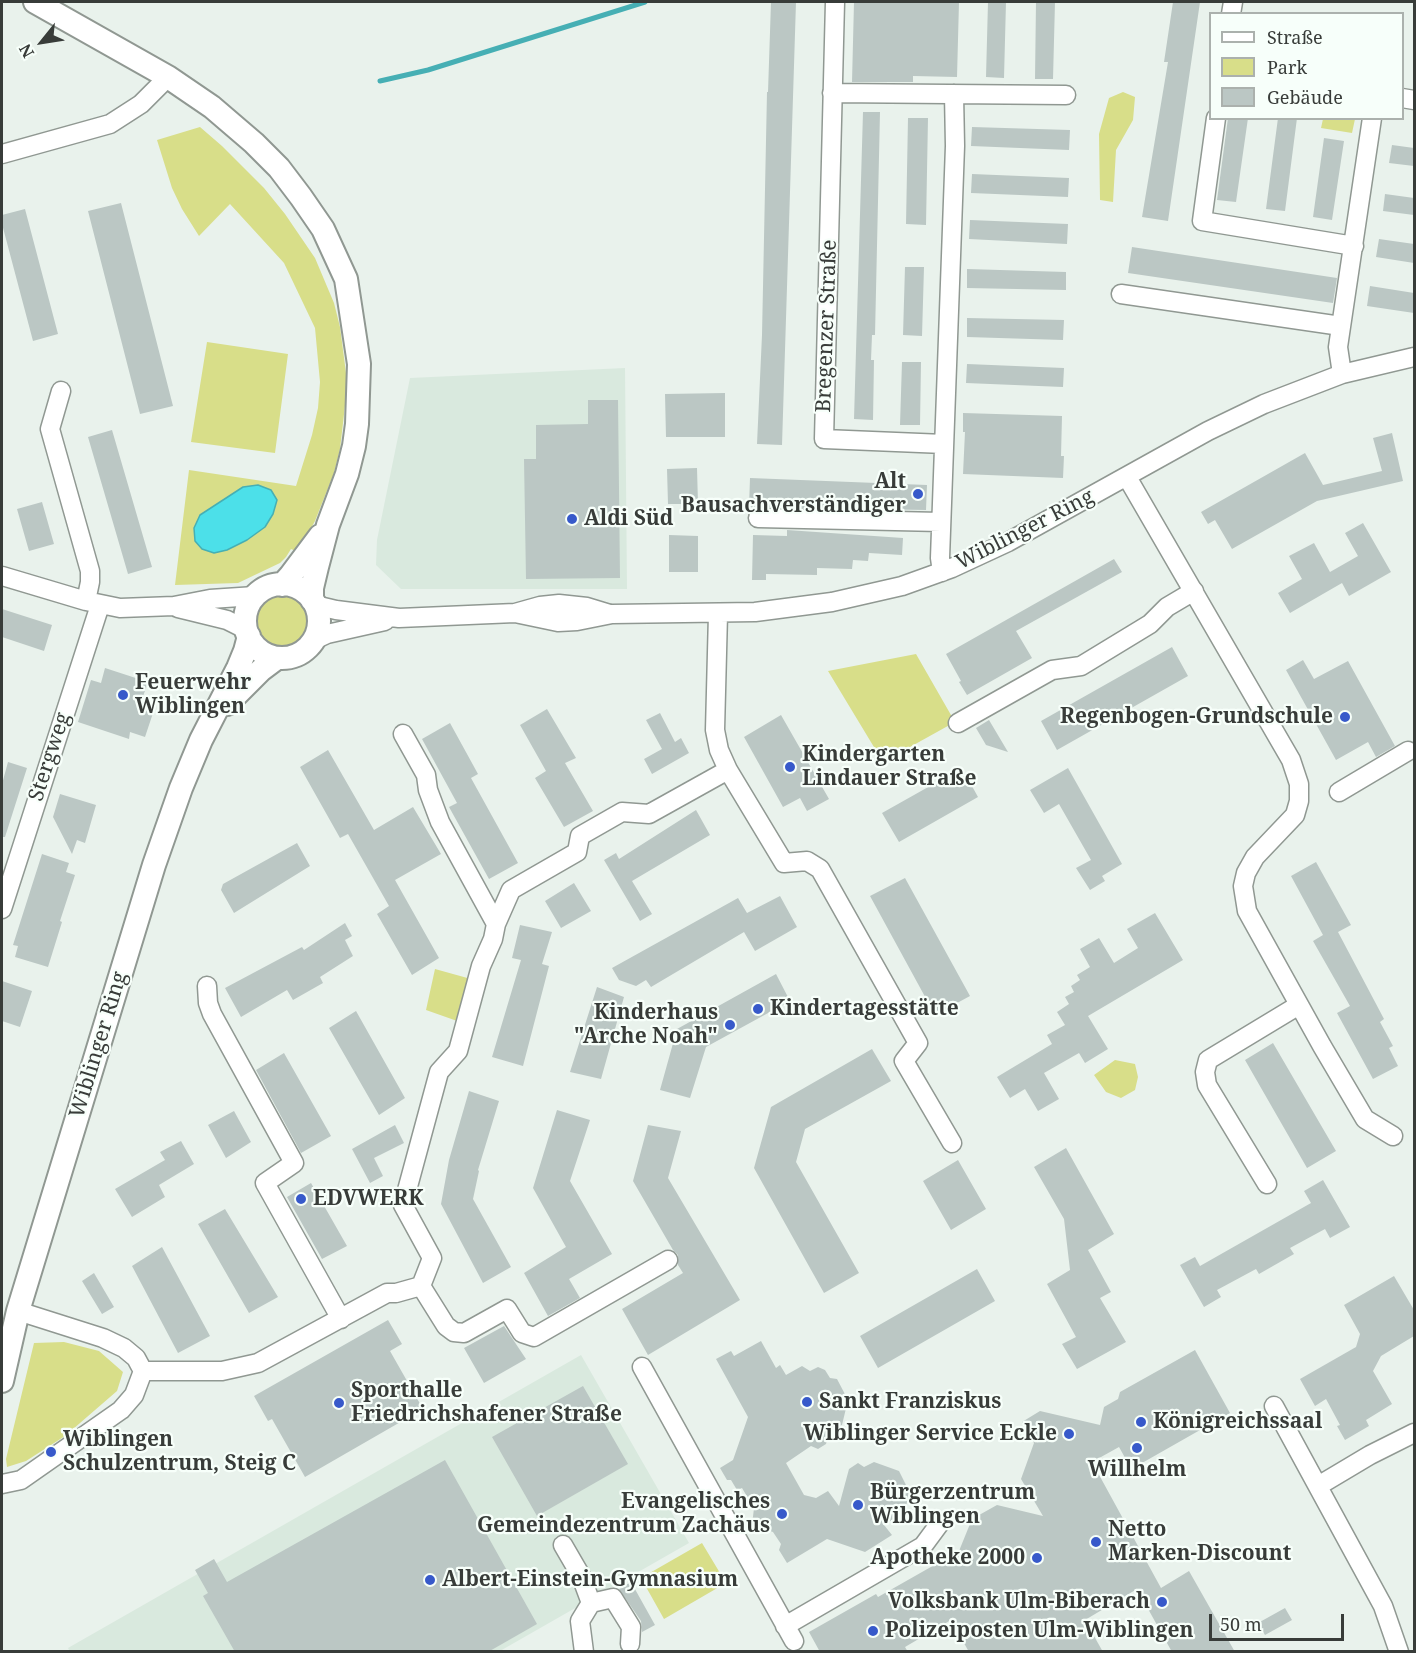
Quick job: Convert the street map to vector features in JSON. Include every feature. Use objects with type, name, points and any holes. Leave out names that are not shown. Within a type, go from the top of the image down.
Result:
[{"type":"main road","points":[[35,2],[168,77],[212,107],[279,168],[323,229],[346,279],[359,364],[354,446],[328,525],[313,582],[314,602],[319,622],[314,640],[296,656],[277,658],[260,650],[248,633],[247,611],[255,596],[265,589],[282,585],[299,588],[314,602]]},
{"type":"main road","points":[[282,585],[328,525]]},
{"type":"main road","name":"Wiblinger Ring","points":[[2,1381],[18,1311],[154,865],[181,788],[201,740],[245,651],[248,633]]},
{"type":"main road","name":"Wiblinger Ring","points":[[215,715],[261,670],[277,658]]},
{"type":"street","name":"Bregenzer Straße","points":[[835,2],[824,439],[944,444]]},
{"type":"street","points":[[2,154],[110,124],[141,104],[168,77]]},
{"type":"street","points":[[832,93],[1066,95]]},
{"type":"street","points":[[942,572],[940,558],[955,146],[954,94]]},
{"type":"street","points":[[1216,120],[1202,221],[1353,246]]},
{"type":"street","points":[[1342,374],[1338,357],[1341,326],[1372,120]]},
{"type":"street","points":[[1121,294],[1341,326]]},
{"type":"street","name":"Wiblinger Ring","points":[[314,602],[336,610],[399,618],[515,613],[540,606],[559,604],[587,607],[612,615],[718,614],[782,610],[840,601],[902,586],[942,572],[1008,542],[1234,417],[1292,392],[1342,374],[1414,357]]},
{"type":"street","name":"Stergweg","points":[[2,909],[93,603],[88,565],[50,429],[61,391]]},
{"type":"street","points":[[1127,477],[1291,760],[1299,784],[1299,801],[1295,815],[1255,857],[1246,873],[1243,886],[1247,911],[1365,1119],[1393,1136]]},
{"type":"street","points":[[758,518],[941,522]]},
{"type":"street","points":[[2,576],[93,603],[133,609],[255,596]]},
{"type":"street","points":[[958,723],[989,708],[1052,670],[1081,666],[1150,624],[1167,607],[1194,591]]},
{"type":"street","points":[[174,606],[227,620],[248,633]]},
{"type":"street","points":[[718,614],[715,730],[719,750],[728,770],[784,863],[807,861],[820,869],[918,1043],[904,1061],[952,1143]]},
{"type":"street","name":"Wiblinger Ring","points":[[314,640],[327,634],[399,618]]},
{"type":"street","points":[[403,734],[425,772],[428,790],[440,822],[496,924]]},
{"type":"street","points":[[1340,792],[1408,751]]},
{"type":"street","points":[[421,1286],[432,1258],[403,1205],[439,1072],[458,1051],[482,966],[510,890],[577,852],[580,836],[622,812],[649,814],[728,770]]},
{"type":"street","points":[[207,986],[208,1003],[212,1014],[294,1163],[265,1183],[340,1319]]},
{"type":"street","points":[[1267,1184],[1207,1085],[1205,1072],[1208,1060],[1299,1005]]},
{"type":"street","points":[[421,1286],[446,1326],[454,1332],[464,1333],[507,1309],[522,1334],[534,1337],[668,1260]]},
{"type":"street","points":[[142,1371],[222,1371],[258,1363],[387,1293],[396,1293],[421,1286]]},
{"type":"street","points":[[2,1484],[21,1480],[121,1410],[134,1395],[142,1371],[136,1358],[124,1348],[103,1338],[18,1311]]},
{"type":"street","points":[[642,1367],[790,1633],[923,1546],[940,1523]]},
{"type":"street","points":[[1274,1406],[1383,1606],[1399,1652]]},
{"type":"street","points":[[1318,1486],[1414,1432]]},
{"type":"street","points":[[563,1545],[581,1576],[591,1603]]},
{"type":"street","points":[[584,1652],[579,1621],[591,1603],[613,1599],[631,1627],[630,1644]]},
{"type":"street","points":[[1407,1652],[1414,1649]]},
{"type":"shaded area","points":[[625,368],[627,589],[401,589],[376,565],[377,540],[410,378]]},
{"type":"shaded area","points":[[581,1355],[689,1543],[500,1651],[70,1652],[68,1648]]},
{"type":"green space","points":[[1123,92],[1135,97],[1133,120],[1116,150],[1113,202],[1100,200],[1099,134],[1109,98]]},
{"type":"green space","points":[[1323,120],[1355,120],[1352,133],[1321,128]]},
{"type":"green space","points":[[200,127],[264,188],[315,258],[334,303],[340,327],[346,373],[346,397],[340,449],[334,473],[315,521],[298,552],[291,549],[280,563],[238,583],[175,585],[189,470],[296,486],[312,435],[318,408],[320,382],[315,328],[284,263],[230,204],[199,236],[172,188],[157,140]]},
{"type":"green space","points":[[207,342],[288,354],[275,453],[191,442]]},
{"type":"green space","points":[[278,595],[288,595],[298,599],[306,607],[310,622],[306,637],[298,645],[288,649],[278,649],[268,645],[260,637],[256,627],[256,617],[260,607],[268,599]]},
{"type":"green space","points":[[916,654],[955,722],[883,762],[828,671]]},
{"type":"green space","points":[[435,969],[471,979],[460,1022],[426,1010]]},
{"type":"green space","points":[[1115,1060],[1135,1064],[1138,1077],[1135,1090],[1121,1098],[1106,1092],[1094,1075]]},
{"type":"green space","points":[[64,1342],[99,1351],[123,1372],[117,1391],[65,1436],[26,1461],[7,1467],[6,1459],[34,1343]]},
{"type":"green space","points":[[702,1543],[726,1583],[664,1619],[641,1578]]},
{"type":"water","points":[[258,485],[271,490],[277,500],[273,514],[265,527],[247,540],[227,550],[214,553],[202,549],[195,541],[194,528],[200,515],[243,487]]},
{"type":"building","points":[[771,2],[796,2],[782,445],[757,444]]},
{"type":"building","points":[[854,2],[959,2],[957,77],[913,76],[913,82],[852,82]]},
{"type":"building","points":[[988,2],[1006,2],[1004,78],[986,77]]},
{"type":"building","points":[[1036,2],[1055,2],[1053,79],[1035,79]]},
{"type":"building","points":[[1173,2],[1200,2],[1168,221],[1142,217],[1168,62],[1164,62]]},
{"type":"building","points":[[863,112],[880,112],[875,335],[872,335],[871,360],[874,360],[873,420],[854,419]]},
{"type":"building","points":[[908,118],[928,118],[926,225],[906,224]]},
{"type":"building","points":[[1228,120],[1248,120],[1236,202],[1217,200]]},
{"type":"building","points":[[1278,120],[1297,120],[1285,211],[1266,209]]},
{"type":"building","points":[[972,127],[1070,130],[1069,150],[971,146]]},
{"type":"building","points":[[1324,138],[1344,141],[1332,220],[1313,217]]},
{"type":"building","points":[[1392,145],[1414,148],[1414,166],[1389,163]]},
{"type":"building","points":[[972,174],[1069,178],[1068,197],[971,193]]},
{"type":"building","points":[[1385,194],[1414,198],[1414,215],[1383,211]]},
{"type":"building","points":[[121,203],[173,406],[140,414],[88,211]]},
{"type":"building","points":[[25,209],[58,334],[33,341],[2,224],[2,215]]},
{"type":"building","points":[[970,220],[1068,224],[1067,244],[969,239]]},
{"type":"building","points":[[1379,239],[1414,244],[1414,263],[1376,257]]},
{"type":"building","points":[[1132,247],[1337,278],[1333,303],[1128,273]]},
{"type":"building","points":[[905,267],[924,267],[922,336],[903,335]]},
{"type":"building","points":[[967,269],[1066,272],[1066,290],[967,288]]},
{"type":"building","points":[[1370,286],[1414,293],[1414,313],[1367,306]]},
{"type":"building","points":[[967,318],[1064,320],[1063,340],[967,337]]},
{"type":"building","points":[[902,362],[921,362],[920,425],[900,425]]},
{"type":"building","points":[[967,364],[1064,368],[1063,387],[966,383]]},
{"type":"building","points":[[725,393],[725,437],[666,437],[665,394]]},
{"type":"building","name":"Aldi Süd","points":[[588,400],[618,400],[620,578],[526,579],[524,459],[536,459],[536,425],[588,424]]},
{"type":"building","points":[[963,413],[1062,416],[1063,478],[963,474],[965,432],[963,432]]},
{"type":"building","points":[[112,430],[152,567],[128,574],[88,437]]},
{"type":"building","points":[[1392,433],[1403,481],[1317,501],[1232,549],[1215,520],[1208,524],[1201,512],[1305,453],[1323,485],[1382,471],[1373,438]]},
{"type":"building","points":[[697,468],[698,504],[668,504],[667,469]]},
{"type":"building","points":[[750,478],[927,485],[926,510],[749,507]]},
{"type":"building","points":[[42,502],[54,544],[29,551],[17,509]]},
{"type":"building","points":[[1363,523],[1391,572],[1349,596],[1342,583],[1290,613],[1278,593],[1302,579],[1289,556],[1314,543],[1330,572],[1358,556],[1345,533]]},
{"type":"building","points":[[787,530],[903,538],[902,555],[869,553],[868,561],[853,560],[852,569],[817,568],[817,575],[766,574],[766,580],[752,580],[753,535],[787,536]]},
{"type":"building","points":[[669,535],[698,536],[698,572],[669,572]]},
{"type":"building","points":[[1114,559],[1122,572],[1016,631],[1032,658],[967,695],[946,654]]},
{"type":"building","points":[[2,609],[52,625],[44,651],[2,637]]},
{"type":"building","points":[[1172,647],[1188,676],[1057,750],[1041,721]]},
{"type":"building","points":[[1303,660],[1314,679],[1348,661],[1395,746],[1376,757],[1368,742],[1336,760],[1286,670]]},
{"type":"building","points":[[105,668],[148,682],[140,705],[154,710],[145,737],[130,732],[129,739],[78,722],[91,680],[101,683]]},
{"type":"building","points":[[547,709],[576,758],[565,763],[593,811],[564,827],[535,778],[546,771],[520,725]]},
{"type":"building","points":[[660,713],[675,742],[681,738],[689,753],[652,774],[644,759],[662,749],[646,720]]},
{"type":"building","points":[[781,715],[829,799],[807,811],[800,798],[783,807],[744,737]]},
{"type":"building","points":[[989,720],[1008,752],[986,745],[976,728]]},
{"type":"building","points":[[450,723],[478,774],[471,778],[518,863],[489,879],[449,807],[457,803],[422,739]]},
{"type":"building","points":[[328,750],[374,830],[413,807],[441,854],[395,880],[439,958],[412,975],[377,914],[389,906],[348,834],[340,838],[300,767]]},
{"type":"building","points":[[8,762],[27,768],[5,837],[2,837],[2,784]]},
{"type":"building","points":[[962,768],[978,797],[899,842],[882,813]]},
{"type":"building","points":[[1068,768],[1122,864],[1102,876],[1105,881],[1090,890],[1076,868],[1091,860],[1059,804],[1044,813],[1030,790]]},
{"type":"building","points":[[60,794],[96,805],[85,843],[77,840],[72,854],[53,817]]},
{"type":"building","points":[[696,810],[710,835],[632,881],[652,914],[640,921],[604,860],[616,853],[619,859]]},
{"type":"building","points":[[297,843],[310,866],[234,913],[221,890],[223,884]]},
{"type":"building","points":[[42,854],[69,863],[66,872],[75,875],[48,967],[15,957],[18,946],[13,945]]},
{"type":"building","points":[[1316,862],[1351,925],[1338,932],[1384,1019],[1380,1022],[1393,1046],[1389,1048],[1398,1066],[1373,1079],[1337,1013],[1350,1006],[1313,941],[1323,935],[1291,876]]},
{"type":"building","points":[[905,878],[970,996],[935,1015],[870,896]]},
{"type":"building","points":[[574,883],[591,911],[561,928],[545,901]]},
{"type":"building","points":[[780,896],[797,927],[755,951],[744,932],[651,987],[646,980],[636,986],[619,980],[612,968],[738,898],[747,913]]},
{"type":"building","points":[[1155,913],[1183,960],[1088,1016],[1108,1049],[1085,1063],[1079,1053],[1044,1073],[1059,1099],[1038,1111],[1025,1089],[1010,1098],[997,1077],[1052,1044],[1047,1035],[1065,1025],[1057,1012],[1069,1004],[1065,997],[1074,992],[1071,986],[1080,980],[1077,975],[1090,967],[1080,949],[1099,938],[1114,963],[1138,948],[1127,929]]},
{"type":"building","points":[[345,923],[352,936],[345,940],[353,956],[320,977],[323,983],[293,1000],[287,990],[241,1017],[225,988],[302,947],[304,950]]},
{"type":"building","points":[[520,925],[552,932],[542,964],[549,966],[523,1066],[492,1057],[521,960],[512,958]]},
{"type":"building","points":[[776,974],[790,1001],[706,1047],[690,1098],[660,1090],[677,1029]]},
{"type":"building","points":[[2,981],[32,991],[20,1027],[2,1021]]},
{"type":"building","points":[[597,987],[624,997],[601,1079],[570,1072]]},
{"type":"building","points":[[356,1011],[405,1098],[379,1115],[329,1028]]},
{"type":"building","points":[[1273,1043],[1336,1151],[1307,1168],[1245,1060]]},
{"type":"building","points":[[872,1049],[891,1081],[805,1129],[796,1162],[859,1273],[824,1293],[754,1168],[771,1107]]},
{"type":"building","points":[[284,1053],[331,1136],[301,1153],[256,1070]]},
{"type":"building","points":[[469,1091],[499,1101],[478,1170],[473,1199],[511,1267],[483,1283],[441,1204],[449,1160]]},
{"type":"building","points":[[557,1110],[590,1120],[570,1181],[612,1254],[569,1279],[580,1298],[548,1316],[524,1273],[566,1247],[533,1188]]},
{"type":"building","points":[[234,1111],[251,1142],[226,1158],[208,1125]]},
{"type":"building","points":[[395,1125],[404,1143],[374,1158],[383,1176],[370,1183],[352,1149]]},
{"type":"building","points":[[648,1125],[681,1131],[668,1178],[740,1300],[648,1355],[622,1309],[683,1273],[678,1265],[678,1255],[633,1181]]},
{"type":"building","points":[[181,1141],[194,1164],[159,1185],[165,1197],[132,1217],[115,1189],[165,1160],[160,1152]]},
{"type":"building","points":[[1066,1148],[1114,1234],[1088,1250],[1111,1292],[1100,1298],[1126,1342],[1077,1369],[1062,1344],[1076,1337],[1047,1284],[1070,1270],[1064,1219],[1034,1167]]},
{"type":"building","points":[[958,1160],[986,1209],[951,1230],[923,1181]]},
{"type":"building","points":[[1323,1180],[1350,1227],[1330,1238],[1325,1229],[1290,1248],[1294,1254],[1259,1274],[1256,1269],[1217,1290],[1221,1297],[1204,1307],[1180,1265],[1195,1257],[1200,1266],[1311,1203],[1304,1191]]},
{"type":"building","points":[[311,1183],[347,1246],[322,1259],[287,1197]]},
{"type":"building","points":[[225,1209],[278,1297],[249,1313],[198,1224]]},
{"type":"building","points":[[162,1247],[210,1336],[178,1353],[132,1266]]},
{"type":"building","points":[[977,1269],[995,1301],[878,1368],[860,1336]]},
{"type":"building","points":[[94,1273],[114,1307],[102,1314],[82,1281]]},
{"type":"building","points":[[1394,1276],[1414,1310],[1414,1336],[1381,1356],[1373,1371],[1392,1404],[1366,1420],[1369,1426],[1345,1440],[1326,1399],[1315,1406],[1300,1379],[1356,1347],[1360,1334],[1344,1305]]},
{"type":"building","name":"Sporthalle Friedrichshafener Straße","points":[[388,1320],[402,1344],[390,1351],[423,1409],[305,1477],[272,1419],[268,1421],[254,1396]]},
{"type":"building","points":[[504,1326],[526,1359],[484,1383],[464,1348]]},
{"type":"building","points":[[761,1341],[776,1368],[780,1365],[786,1375],[802,1366],[810,1371],[818,1367],[825,1370],[830,1378],[837,1379],[848,1400],[842,1425],[830,1431],[826,1444],[818,1449],[811,1446],[786,1463],[804,1495],[816,1498],[828,1491],[839,1506],[849,1469],[858,1463],[864,1467],[874,1462],[899,1471],[909,1491],[905,1512],[884,1525],[892,1535],[865,1552],[827,1539],[787,1563],[779,1550],[781,1544],[773,1532],[752,1525],[754,1508],[742,1488],[737,1490],[720,1468],[733,1460],[748,1417],[716,1359],[731,1351],[734,1356]]},
{"type":"building","points":[[1195,1350],[1230,1413],[1135,1467],[1128,1463],[1119,1447],[1092,1462],[1161,1588],[1189,1571],[1235,1652],[1172,1652],[1137,1589],[1085,1620],[1103,1652],[969,1652],[951,1620],[905,1647],[908,1652],[820,1652],[809,1632],[876,1594],[878,1597],[959,1551],[972,1519],[997,1505],[1043,1516],[1021,1479],[1034,1443],[1022,1422],[1040,1411],[1100,1425],[1104,1407],[1118,1399],[1120,1392]]},
{"type":"building","points":[[583,1386],[628,1464],[537,1516],[492,1437]]},
{"type":"building","points":[[445,1460],[537,1624],[488,1652],[235,1652],[203,1596],[208,1593],[195,1570],[214,1559],[227,1582]]},
{"type":"building","points":[[631,1582],[655,1625],[642,1632],[641,1621],[619,1589]]},
{"type":"building","points":[[1285,1608],[1292,1620],[1265,1635],[1258,1623]]},
{"type":"waterway","points":[[380,81],[428,70],[645,2]]},
{"type":"place","name":"Alt Bausachverständiger","points":[[918,494]]},
{"type":"place","name":"Aldi Süd","points":[[572,519]]},
{"type":"place","name":"Feuerwehr Wiblingen","points":[[123,695]]},
{"type":"place","name":"Regenbogen-Grundschule","points":[[1345,717]]},
{"type":"place","name":"Kindergarten Lindauer Straße","points":[[790,767]]},
{"type":"place","name":"Kindertagesstätte","points":[[758,1009]]},
{"type":"place","name":"Kinderhaus \"Arche Noah\"","points":[[730,1025]]},
{"type":"place","name":"EDVWERK","points":[[301,1199]]},
{"type":"place","name":"Sankt Franziskus","points":[[807,1402]]},
{"type":"place","name":"Sporthalle Friedrichshafener Straße","points":[[339,1403]]},
{"type":"place","name":"Königreichssaal","points":[[1141,1422]]},
{"type":"place","name":"Wiblinger Service Eckle","points":[[1069,1434]]},
{"type":"place","name":"Willhelm","points":[[1137,1448]]},
{"type":"place","name":"Wiblingen Schulzentrum, Steig C","points":[[51,1452]]},
{"type":"place","name":"Bürgerzentrum Wiblingen","points":[[858,1505]]},
{"type":"place","name":"Evangelisches Gemeindezentrum Zachäus","points":[[782,1514]]},
{"type":"place","name":"Netto Marken-Discount","points":[[1096,1542]]},
{"type":"place","name":"Apotheke 2000","points":[[1037,1558]]},
{"type":"place","name":"Albert-Einstein-Gymnasium","points":[[430,1580]]},
{"type":"place","name":"Volksbank Ulm-Biberach","points":[[1162,1602]]},
{"type":"place","name":"Polizeiposten Ulm-Wiblingen","points":[[873,1631]]}]
